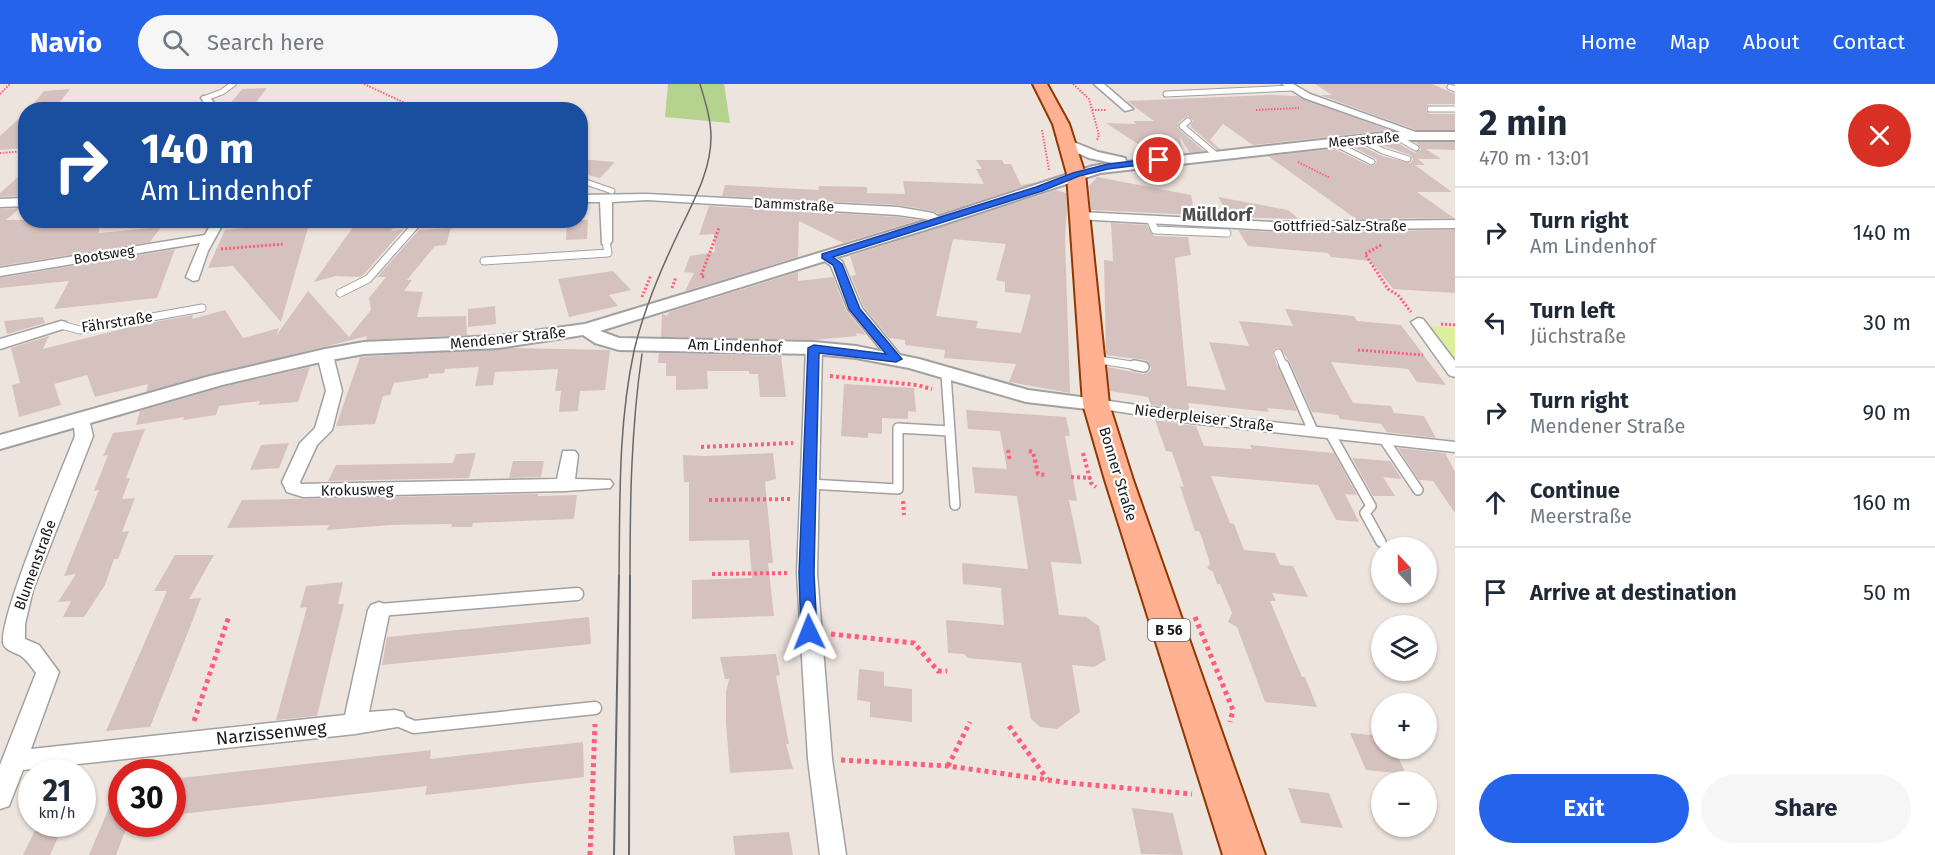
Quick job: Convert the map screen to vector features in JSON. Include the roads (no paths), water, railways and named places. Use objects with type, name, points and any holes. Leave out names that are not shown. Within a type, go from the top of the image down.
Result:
[{"type":"main road","name":"Bonner Straße","points":[[1040,84],[1051,101],[1076,174],[1096,404],[1123,492],[1245,855]]},
{"type":"street","points":[[1098,84],[1128,110]]},
{"type":"street","points":[[1289,86],[1418,142]]},
{"type":"street","points":[[206,98],[209,102]]},
{"type":"street","name":"Meerstraße","points":[[1076,174],[1136,163],[1274,150],[1359,139],[1395,136],[1418,142],[1455,136]]},
{"type":"street","points":[[1066,143],[1105,158],[1136,163]]},
{"type":"street","name":"Mendener Straße","points":[[0,442],[217,380],[325,355],[364,348],[498,342],[587,329],[939,221],[1056,183],[1076,174]]},
{"type":"street","points":[[588,198],[609,194],[606,241]]},
{"type":"street","name":"Dammstraße","points":[[609,194],[898,211],[928,216],[939,221]]},
{"type":"street","points":[[0,203],[18,202]]},
{"type":"street","name":"Gottfried-Salz-Straße","points":[[1081,216],[1285,226],[1455,224]]},
{"type":"street","points":[[193,277],[202,251],[214,228]]},
{"type":"street","name":"Bootsweg","points":[[0,272],[208,238]]},
{"type":"street","points":[[825,256],[837,264],[855,309],[896,359]]},
{"type":"street","points":[[1418,322],[1455,372]]},
{"type":"street","name":"Fährstraße","points":[[0,344],[61,325]]},
{"type":"street","name":"Am Lindenhof","points":[[587,329],[610,343],[619,344],[814,348],[896,359],[947,383],[1026,396],[1096,404]]},
{"type":"street","points":[[814,348],[807,573],[809,632],[820,759],[833,855]]},
{"type":"street","name":"Krokusweg","points":[[325,355],[334,391],[322,430],[309,443],[291,482],[294,488],[303,492],[604,484]]},
{"type":"street","name":"Niederpleiser Straße","points":[[1096,404],[1331,435],[1455,447]]},
{"type":"street","name":"Blumenstraße","points":[[0,798],[48,672],[31,651],[7,644],[23,590],[84,436],[81,419]]},
{"type":"street","points":[[566,485],[569,455]]},
{"type":"street","points":[[355,724],[379,610]]},
{"type":"street","name":"Narzissenweg","points":[[15,761],[395,719]]},
{"type":"lane","points":[[206,98],[222,92],[233,84]]},
{"type":"lane","points":[[1166,94],[1289,86]]},
{"type":"lane","points":[[1430,109],[1455,109]]},
{"type":"lane","points":[[1188,121],[1182,126],[1216,155]]},
{"type":"lane","points":[[1359,139],[1383,151],[1408,159]]},
{"type":"lane","points":[[1332,142],[1372,162]]},
{"type":"lane","name":"Dammstraße","points":[[588,184],[609,194]]},
{"type":"lane","points":[[1150,221],[1155,230],[1227,233]]},
{"type":"lane","points":[[340,293],[368,279],[413,228]]},
{"type":"lane","points":[[484,261],[608,253],[606,241]]},
{"type":"lane","name":"Fährstraße","points":[[61,325],[80,330],[202,308]]},
{"type":"lane","points":[[1278,353],[1313,431]]},
{"type":"lane","points":[[1093,359],[1144,367]]},
{"type":"lane","points":[[947,383],[956,505]]},
{"type":"lane","points":[[809,491],[898,489],[898,428],[950,431]]},
{"type":"lane","points":[[1331,435],[1371,506],[1365,513],[1378,537]]},
{"type":"lane","points":[[1385,441],[1418,489]]},
{"type":"lane","points":[[379,610],[577,594]]},
{"type":"lane","points":[[395,719],[414,727],[595,708]]},
{"type":"tram line","points":[[619,578],[622,435],[629,379],[634,351],[652,294],[704,177],[710,151],[711,130],[700,84]]},
{"type":"tram line","points":[[630,576],[635,410],[642,354]]},
{"type":"tram line","points":[[614,855],[619,576]]},
{"type":"tram line","points":[[629,855],[630,576]]},
{"type":"district","name":"Mülldorf","points":[[1217,215]]}]
